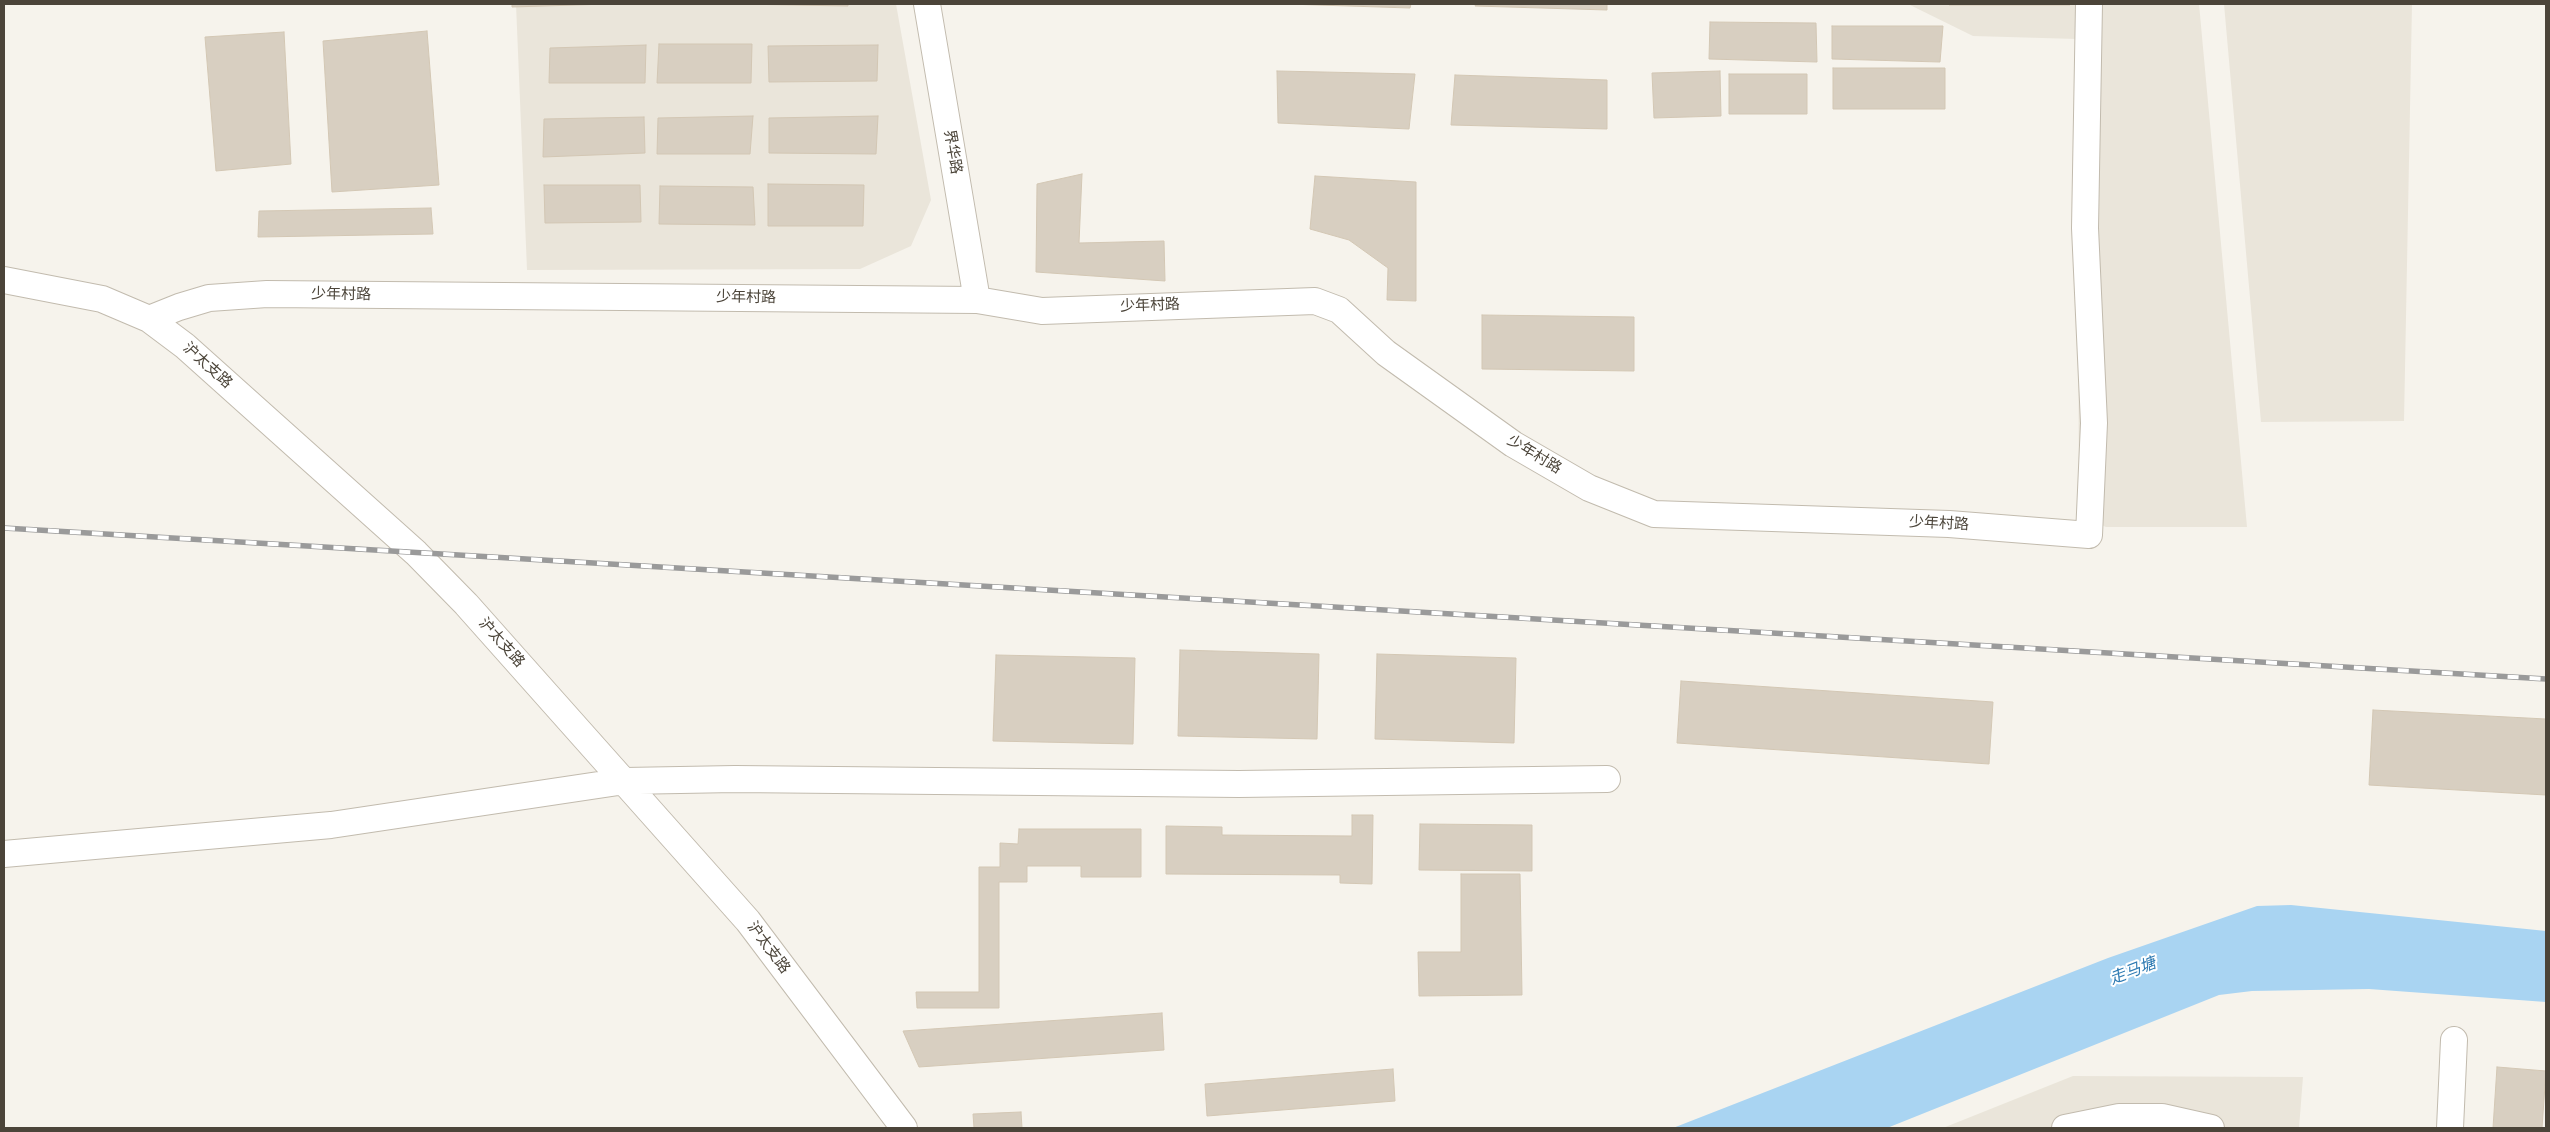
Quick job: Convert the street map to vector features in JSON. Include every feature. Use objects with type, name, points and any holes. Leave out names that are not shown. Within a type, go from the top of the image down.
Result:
[{"type":"street","name":"界华路","points":[[927,4],[977,300]]},
{"type":"street","name":"少年村路","points":[[149,319],[179,306],[209,298],[267,294],[977,300],[1042,311],[1316,301],[1339,310],[1386,353],[1513,444],[1589,488],[1646,512],[1669,516],[1950,524],[2090,535],[2094,423],[2085,228],[2089,4]]},
{"type":"street","name":"沪太支路","points":[[4,280],[102,299],[149,319],[185,346],[416,553],[466,604],[748,921],[904,1128]]},
{"type":"street","points":[[4,854],[331,825],[625,781],[745,779],[1238,784],[1607,779]]},
{"type":"street","points":[[2450,1128],[2454,1040]]},
{"type":"street","points":[[2065,1128],[2119,1117],[2162,1117],[2211,1128]]},
{"type":"shaded area","points":[[516,4],[896,4],[931,200],[911,246],[860,269],[527,270]]},
{"type":"shaded area","points":[[1661,4],[2199,4],[2247,527],[2106,527],[2079,515],[2077,39],[1973,36],[1910,5]]},
{"type":"shaded area","points":[[2224,4],[2412,4],[2404,421],[2261,422]]},
{"type":"shaded area","points":[[2073,1076],[2303,1077],[2299,1128],[1943,1128]]},
{"type":"water","name":"走马塘","points":[[2291,905],[2546,931],[2546,1002],[2369,989],[2252,991],[2219,995],[1887,1128],[1673,1128],[2108,958],[2257,906]]},
{"type":"building","points":[[512,4],[607,4],[512,7]]},
{"type":"building","points":[[739,4],[848,4],[848,6]]},
{"type":"building","points":[[1287,4],[1411,4],[1410,8]]},
{"type":"building","points":[[1476,4],[1607,4],[1607,10],[1475,6]]},
{"type":"building","points":[[2070,4],[2070,5],[1949,5]]},
{"type":"building","points":[[1710,22],[1816,23],[1817,62],[1709,59]]},
{"type":"building","points":[[1832,26],[1943,26],[1940,62],[1832,59]]},
{"type":"building","points":[[427,31],[439,185],[332,192],[323,41]]},
{"type":"building","points":[[284,32],[291,164],[216,171],[205,37]]},
{"type":"building","points":[[659,44],[752,44],[751,83],[657,83]]},
{"type":"building","points":[[646,45],[645,83],[549,83],[550,48]]},
{"type":"building","points":[[878,45],[877,81],[769,82],[768,46]]},
{"type":"building","points":[[1833,68],[1945,68],[1945,109],[1833,109]]},
{"type":"building","points":[[1277,71],[1415,74],[1409,129],[1278,123]]},
{"type":"building","points":[[1720,71],[1721,116],[1654,118],[1652,73]]},
{"type":"building","points":[[1729,74],[1807,74],[1807,114],[1729,114]]},
{"type":"building","points":[[1455,75],[1607,80],[1607,129],[1451,125]]},
{"type":"building","points":[[753,116],[750,154],[657,154],[658,118]]},
{"type":"building","points":[[878,116],[876,154],[769,153],[769,118]]},
{"type":"building","points":[[644,117],[645,153],[543,157],[544,119]]},
{"type":"building","points":[[1082,174],[1079,243],[1164,241],[1165,281],[1036,272],[1037,184]]},
{"type":"building","points":[[1315,176],[1416,182],[1416,301],[1387,300],[1388,268],[1349,240],[1310,229]]},
{"type":"building","points":[[768,184],[864,185],[863,226],[768,226]]},
{"type":"building","points":[[544,185],[640,185],[641,222],[545,223]]},
{"type":"building","points":[[660,186],[753,187],[755,225],[659,224]]},
{"type":"building","points":[[431,208],[433,234],[258,237],[259,211]]},
{"type":"building","points":[[1482,315],[1634,317],[1634,371],[1482,369]]},
{"type":"building","points":[[1180,650],[1319,654],[1317,739],[1178,736]]},
{"type":"building","points":[[1377,654],[1516,658],[1514,743],[1375,739]]},
{"type":"building","points":[[996,655],[1135,658],[1133,744],[993,741]]},
{"type":"building","points":[[1681,681],[1993,702],[1989,764],[1677,743]]},
{"type":"building","points":[[2373,710],[2546,719],[2546,795],[2369,785]]},
{"type":"building","points":[[1352,815],[1373,815],[1372,884],[1340,883],[1340,875],[1166,874],[1166,826],[1222,827],[1222,835],[1352,836]]},
{"type":"building","points":[[1420,824],[1532,825],[1532,871],[1419,870]]},
{"type":"building","points":[[1019,829],[1141,829],[1141,877],[1081,877],[1081,866],[1027,866],[1027,882],[999,882],[999,1008],[917,1008],[916,992],[979,992],[979,867],[1000,867],[1000,843],[1018,844]]},
{"type":"building","points":[[1461,874],[1520,874],[1522,995],[1419,996],[1418,952],[1461,952]]},
{"type":"building","points":[[1162,1013],[1164,1050],[919,1067],[903,1031]]},
{"type":"building","points":[[2497,1067],[2546,1071],[2542,1128],[2493,1128]]},
{"type":"building","points":[[1393,1069],[1395,1101],[1207,1116],[1205,1084]]},
{"type":"building","points":[[1021,1112],[1022,1128],[974,1128],[973,1114]]},
{"type":"railway","points":[[4,528],[2546,679]]}]
